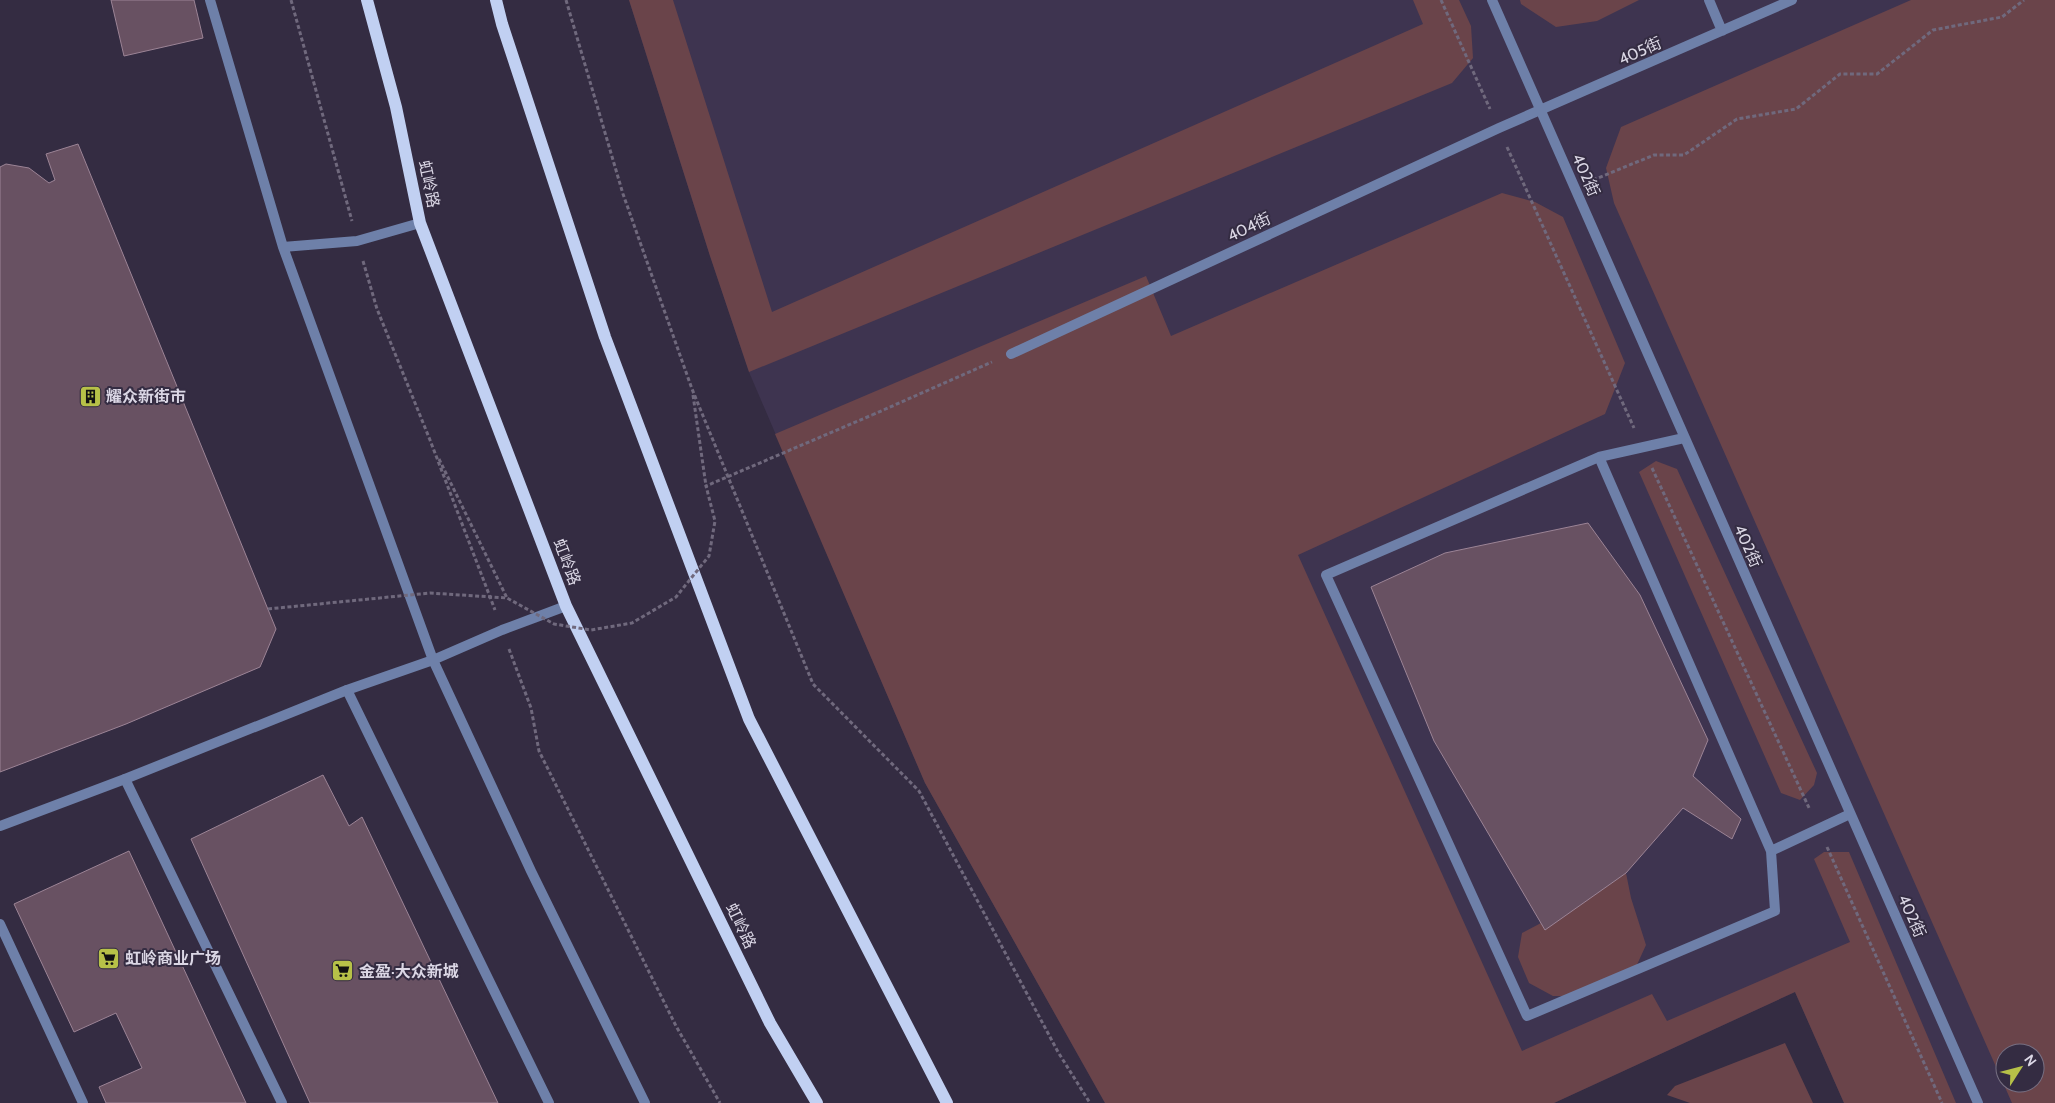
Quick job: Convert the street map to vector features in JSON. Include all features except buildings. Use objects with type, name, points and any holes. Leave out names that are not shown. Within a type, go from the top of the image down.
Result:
[{"type":"main road","name":"虹岭路","points":[[367,0],[396,107],[420,223],[566,606],[770,1023],[818,1103]]},
{"type":"main road","points":[[496,0],[502,24],[605,337],[749,719],[947,1103]]},
{"type":"street","points":[[210,0],[283,247],[434,660],[531,871],[645,1103]]},
{"type":"street","name":"402街","points":[[1492,0],[1978,1103]]},
{"type":"street","points":[[1709,0],[1722,31]]},
{"type":"street","name":"405街","points":[[1499,128],[1792,0]]},
{"type":"street","name":"404街","points":[[1011,354],[1499,128]]},
{"type":"street","points":[[283,247],[357,241],[420,223]]},
{"type":"street","points":[[1599,457],[1771,851],[1775,911],[1527,1016],[1326,575],[1599,457],[1684,438]]},
{"type":"street","points":[[0,826],[125,779],[347,690],[434,660],[502,630],[566,606]]},
{"type":"street","points":[[347,690],[549,1103]]},
{"type":"street","points":[[125,779],[282,1103]]},
{"type":"street","points":[[1771,851],[1850,814]]},
{"type":"street","points":[[0,924],[82,1103]]},
{"type":"path","points":[[291,0],[377,309],[430,440],[531,708],[539,751],[676,1026],[720,1103]]},
{"type":"path","points":[[566,0],[623,194],[692,389],[813,684],[919,791],[1058,1052],[1090,1103]]},
{"type":"path","points":[[1442,0],[1643,448],[1819,829],[1942,1103]]},
{"type":"path","points":[[1576,188],[1654,155],[1684,155],[1737,119],[1796,109],[1840,74],[1876,74],[1933,30],[2002,17],[2024,0]]},
{"type":"path","points":[[706,486],[1011,354]]},
{"type":"path","points":[[268,609],[430,592],[507,598],[554,624],[591,630],[632,623],[676,597],[709,556],[715,521],[706,486],[692,389]]},
{"type":"path","points":[[430,440],[507,598]]},
{"type":"shaded area","points":[[629,0],[2055,0],[2055,1103],[1844,1103],[1795,992],[1554,1103],[1105,1103],[925,783],[749,372],[710,256]]},
{"type":"shaded area","points":[[629,0],[673,0],[772,312],[1423,24],[1413,0],[1459,0],[1471,26],[1473,58],[1452,83],[749,372],[710,256]]},
{"type":"shaded area","points":[[1520,0],[1639,0],[1597,21],[1556,27],[1521,4]]},
{"type":"shaded area","points":[[1911,0],[2055,0],[2055,1103],[2012,1103],[2008,1093],[2045,1093],[2045,1043],[1995,1043],[1995,1065],[1614,203],[1606,168],[1621,127]]},
{"type":"shaded area","points":[[1502,193],[1535,202],[1563,217],[1625,363],[1605,414],[1298,555],[1522,1051],[1652,994],[1667,1021],[1850,942],[1814,859],[1824,852],[1849,852],[1956,1103],[1844,1103],[1795,992],[1554,1103],[1105,1103],[925,783],[775,434],[1146,276],[1171,336]]},
{"type":"shaded area","points":[[1656,461],[1677,469],[1817,773],[1814,785],[1800,800],[1781,793],[1639,472]]},
{"type":"shaded area","points":[[1626,873],[1631,898],[1646,945],[1635,969],[1580,996],[1553,996],[1529,983],[1518,957],[1522,933],[1541,923],[1545,929]]},
{"type":"shaded area","points":[[1785,1043],[1813,1103],[1690,1103],[1667,1095],[1675,1086]]},
{"type":"place","name":"耀众新街市","points":[[90,396]]},
{"type":"place","name":"虹岭商业广场","points":[[109,958]]},
{"type":"place","name":"金盈·大众新城","points":[[343,971]]}]
